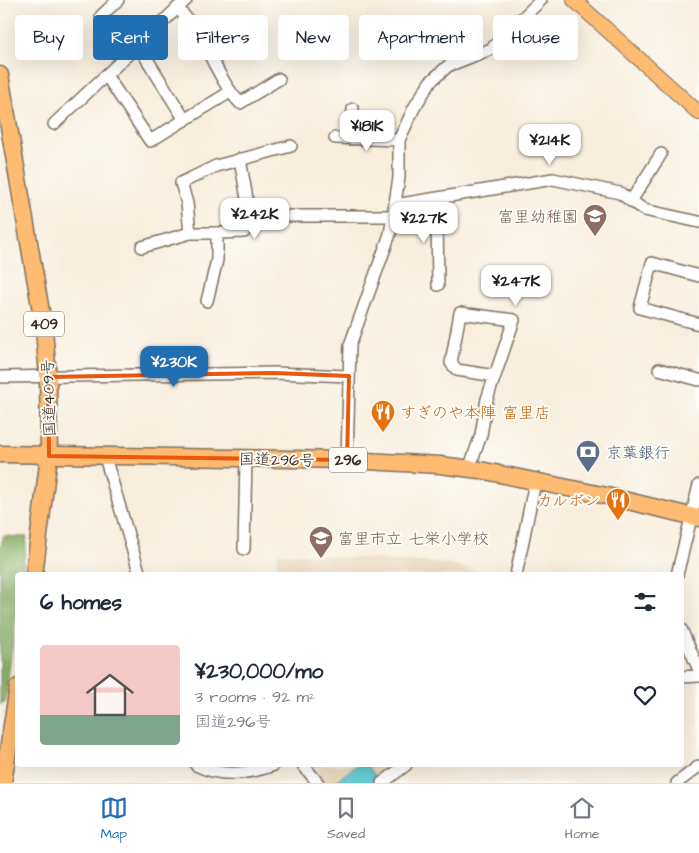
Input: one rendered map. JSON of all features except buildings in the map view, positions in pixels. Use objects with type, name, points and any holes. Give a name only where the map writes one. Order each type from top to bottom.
[{"type":"highway","name":"国道409号","points":[[0,75],[44,329],[48,378],[49,456],[34,572]]},
{"type":"highway","name":"国道296号","points":[[0,454],[105,458],[347,460],[440,465],[534,482],[695,517]]},
{"type":"highway","points":[[3,783],[15,706]]},
{"type":"main road","points":[[574,0],[699,113]]},
{"type":"street","points":[[102,15],[118,0]]},
{"type":"street","points":[[168,17],[186,0]]},
{"type":"street","points":[[347,460],[350,345],[390,234],[399,178],[399,140],[414,108],[430,82],[448,66],[491,49],[541,0]]},
{"type":"street","points":[[177,8],[195,27],[230,92],[240,103],[279,79]]},
{"type":"street","points":[[54,124],[123,60]]},
{"type":"street","points":[[144,60],[185,120]]},
{"type":"street","points":[[106,75],[150,141],[230,92]]},
{"type":"street","points":[[351,138],[353,109]]},
{"type":"street","points":[[335,138],[399,140]]},
{"type":"street","points":[[190,233],[187,203],[181,184],[216,166],[291,146]]},
{"type":"street","points":[[631,201],[661,154]]},
{"type":"street","points":[[142,247],[190,233],[244,232],[250,216],[240,159]]},
{"type":"street","points":[[290,216],[394,211],[429,200],[553,179],[620,193],[644,210],[699,222]]},
{"type":"street","points":[[429,200],[437,220],[438,285]]},
{"type":"street","points":[[207,301],[217,260],[217,233]]},
{"type":"street","points":[[699,276],[652,264],[640,308],[699,324]]},
{"type":"street","points":[[469,469],[482,435],[487,399],[495,376],[514,320],[460,313],[451,362],[457,370],[495,376]]},
{"type":"street","points":[[658,369],[699,380]]},
{"type":"street","points":[[0,377],[48,378],[274,373],[349,376]]},
{"type":"street","points":[[105,458],[139,572]]},
{"type":"street","points":[[244,549],[246,459]]},
{"type":"street","points":[[517,572],[534,482]]},
{"type":"street","points":[[678,572],[695,517],[699,485]]},
{"type":"street","points":[[684,636],[699,670]]},
{"type":"street","points":[[684,676],[699,676]]},
{"type":"street","points":[[677,783],[699,766]]},
{"type":"street","points":[[201,767],[214,772],[241,774],[267,767]]},
{"type":"street","points":[[305,767],[318,783]]},
{"type":"street","points":[[382,783],[403,767]]},
{"type":"highlighted area","points":[[274,373],[349,376],[347,460],[49,456],[48,377]]},
{"type":"shaded area","name":"富里市立 七栄小学校","points":[[278,553],[451,564],[479,572],[276,572]]},
{"type":"shaded area","points":[[310,767],[397,767],[377,783],[322,783]]},
{"type":"green space","points":[[3,536],[27,537],[22,572],[15,572],[15,624],[5,702],[0,704],[0,551]]},
{"type":"water","points":[[354,767],[369,767],[377,778],[370,783],[333,783]]},
{"type":"place","name":"富里幼稚園","points":[[595,237]]},
{"type":"place","name":"すぎのや本陣 富里店","points":[[383,433]]},
{"type":"place","name":"京葉銀行","points":[[588,473]]},
{"type":"place","name":"カルボン","points":[[618,521]]},
{"type":"place","name":"富里市立 七栄小学校","points":[[321,559]]}]
